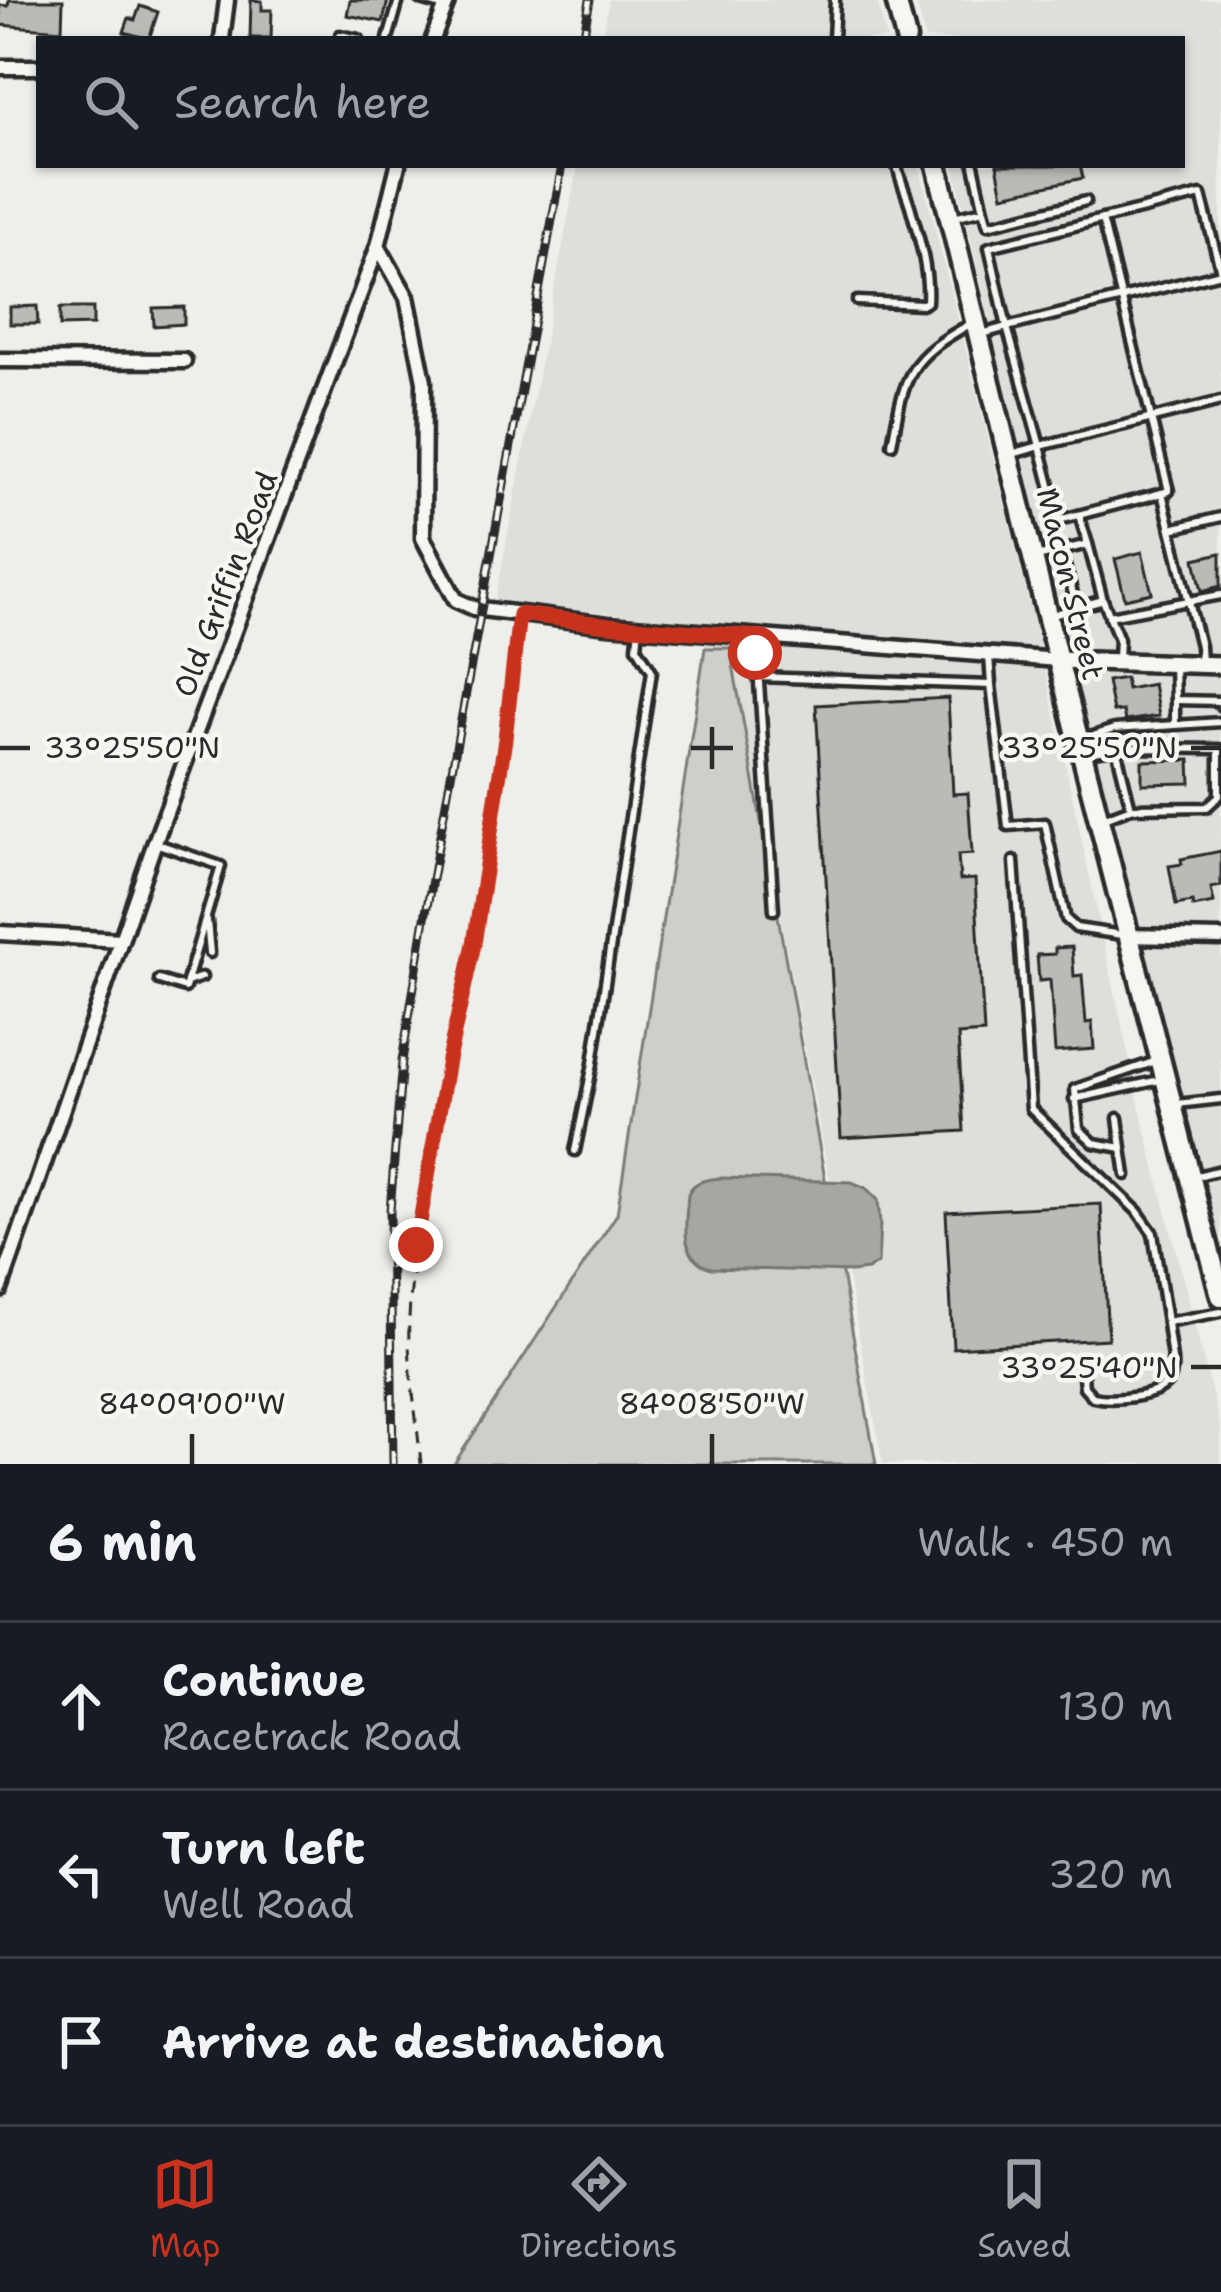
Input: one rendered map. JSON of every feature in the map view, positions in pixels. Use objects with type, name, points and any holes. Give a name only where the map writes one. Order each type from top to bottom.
[{"type":"main road","points":[[896,0],[905,36]]},
{"type":"main road","name":"Macon Street","points":[[938,168],[1221,1296]]},
{"type":"street","points":[[222,36],[227,0]]},
{"type":"street","points":[[434,36],[447,4]]},
{"type":"street","points":[[0,67],[36,68]]},
{"type":"street","name":"Old Griffin Road","points":[[0,1291],[154,842],[378,246],[397,168]]},
{"type":"street","points":[[378,246],[407,297],[424,381],[422,538],[456,600],[467,606],[639,627],[1058,661],[1221,665]]},
{"type":"street","points":[[0,360],[184,361]]},
{"type":"street","points":[[0,933],[121,940]]},
{"type":"street","points":[[1127,936],[1221,938]]},
{"type":"lane","points":[[389,36],[399,0]]},
{"type":"lane","points":[[422,0],[447,4]]},
{"type":"lane","points":[[833,36],[835,0]]},
{"type":"lane","points":[[857,302],[927,302],[925,266],[897,168]]},
{"type":"lane","points":[[975,168],[988,225],[1086,201]]},
{"type":"lane","points":[[892,444],[904,385],[917,363],[948,337],[977,328],[1007,327],[1121,298],[1221,273],[1201,195],[1102,219],[988,247],[1007,327],[1059,520],[1169,491],[1121,298],[1102,219]]},
{"type":"lane","points":[[950,218],[984,209]]},
{"type":"lane","points":[[1008,455],[1221,401]]},
{"type":"lane","points":[[1162,493],[1201,664]]},
{"type":"lane","points":[[1079,514],[1093,576],[1119,640],[1118,662]]},
{"type":"lane","points":[[1171,529],[1221,517]]},
{"type":"lane","points":[[1033,557],[1088,544]]},
{"type":"lane","points":[[1061,551],[1077,608]]},
{"type":"lane","points":[[1109,616],[1221,595]]},
{"type":"lane","points":[[1047,617],[1103,600]]},
{"type":"lane","points":[[575,1151],[600,1018],[652,671],[637,647],[639,627]]},
{"type":"lane","points":[[756,637],[774,910]]},
{"type":"lane","points":[[989,655],[1008,826],[1045,823],[1069,924],[1127,936]]},
{"type":"lane","points":[[1174,664],[1175,725]]},
{"type":"lane","points":[[757,677],[992,685]]},
{"type":"lane","points":[[1175,700],[1221,701],[1221,706]]},
{"type":"lane","points":[[1080,747],[1114,729],[1221,722]]},
{"type":"lane","points":[[1080,747],[1219,749],[1219,796],[1207,807],[1131,808],[1099,821]]},
{"type":"lane","points":[[1116,748],[1131,808]]},
{"type":"lane","points":[[154,842],[221,866],[186,985]]},
{"type":"lane","points":[[1015,861],[1031,1109],[1154,1233],[1172,1377],[1166,1388],[1151,1394],[1108,1400],[1093,1397],[1084,1387],[1082,1366]]},
{"type":"lane","points":[[207,917],[210,953]]},
{"type":"lane","points":[[159,980],[186,985],[202,977]]},
{"type":"lane","points":[[1122,1148],[1094,1143],[1083,1134],[1077,1122],[1075,1089],[1162,1069]]},
{"type":"lane","points":[[1074,1099],[1162,1069]]},
{"type":"lane","points":[[1171,1106],[1221,1099]]},
{"type":"lane","points":[[1118,1118],[1126,1174]]},
{"type":"lane","points":[[1190,1178],[1221,1170]]},
{"type":"lane","points":[[1167,1322],[1221,1312]]},
{"type":"path","points":[[421,1464],[409,1323],[416,1245],[474,944],[519,614]]},
{"type":"shaded area","points":[[609,0],[877,0],[886,36],[603,36]]},
{"type":"shaded area","points":[[916,0],[1221,0],[1221,1250],[1024,471],[955,168],[1185,168],[1185,36],[924,36]]},
{"type":"shaded area","points":[[577,168],[920,168],[1034,620],[1139,1104],[1221,1429],[1221,1464],[883,1464],[730,649],[705,648],[708,623],[495,602]]},
{"type":"shaded area","points":[[705,648],[730,648],[876,1464],[454,1464],[617,1214]]},
{"type":"shaded area","points":[[723,1178],[852,1182],[866,1188],[878,1200],[878,1263],[851,1272],[711,1268],[700,1263],[686,1238],[688,1194],[698,1183]]},
{"type":"building","points":[[9,0],[63,0],[62,30],[0,25],[0,5],[8,6]]},
{"type":"building","points":[[251,0],[262,1],[262,10],[272,10],[271,36],[250,36]]},
{"type":"building","points":[[350,0],[388,0],[383,22],[347,15]]},
{"type":"building","points":[[140,6],[158,12],[150,36],[124,32],[129,18],[135,20]]},
{"type":"building","points":[[998,168],[1081,168],[1083,178],[1003,195]]},
{"type":"building","points":[[37,306],[38,324],[10,324],[10,307]]},
{"type":"building","points":[[184,307],[184,324],[154,326],[153,308]]},
{"type":"building","points":[[60,308],[93,308],[93,325],[60,326]]},
{"type":"building","points":[[1142,552],[1152,593],[1125,599],[1115,559]]},
{"type":"building","points":[[1221,553],[1221,586],[1202,591],[1195,559]]},
{"type":"building","points":[[1125,678],[1127,689],[1153,684],[1159,716],[1125,721],[1123,711],[1113,712],[1107,681]]},
{"type":"building","points":[[948,698],[953,794],[968,793],[972,854],[958,855],[960,880],[975,879],[984,1033],[958,1035],[964,1131],[841,1138],[816,705]]},
{"type":"building","points":[[1190,760],[1191,783],[1142,784],[1142,761]]},
{"type":"building","points":[[1221,851],[1221,886],[1211,888],[1214,903],[1176,905],[1169,866]]},
{"type":"building","points":[[1072,947],[1074,976],[1082,975],[1086,1023],[1092,1022],[1094,1049],[1055,1052],[1050,980],[1039,981],[1037,955]]},
{"type":"building","points":[[1101,1204],[1108,1339],[953,1348],[946,1212]]},
{"type":"railway","points":[[584,36],[590,0]]},
{"type":"railway","points":[[393,1464],[390,1211],[402,1061],[561,168]]},
{"type":"route","points":[[416,1245],[474,944],[519,614],[756,637],[755,653]]}]
